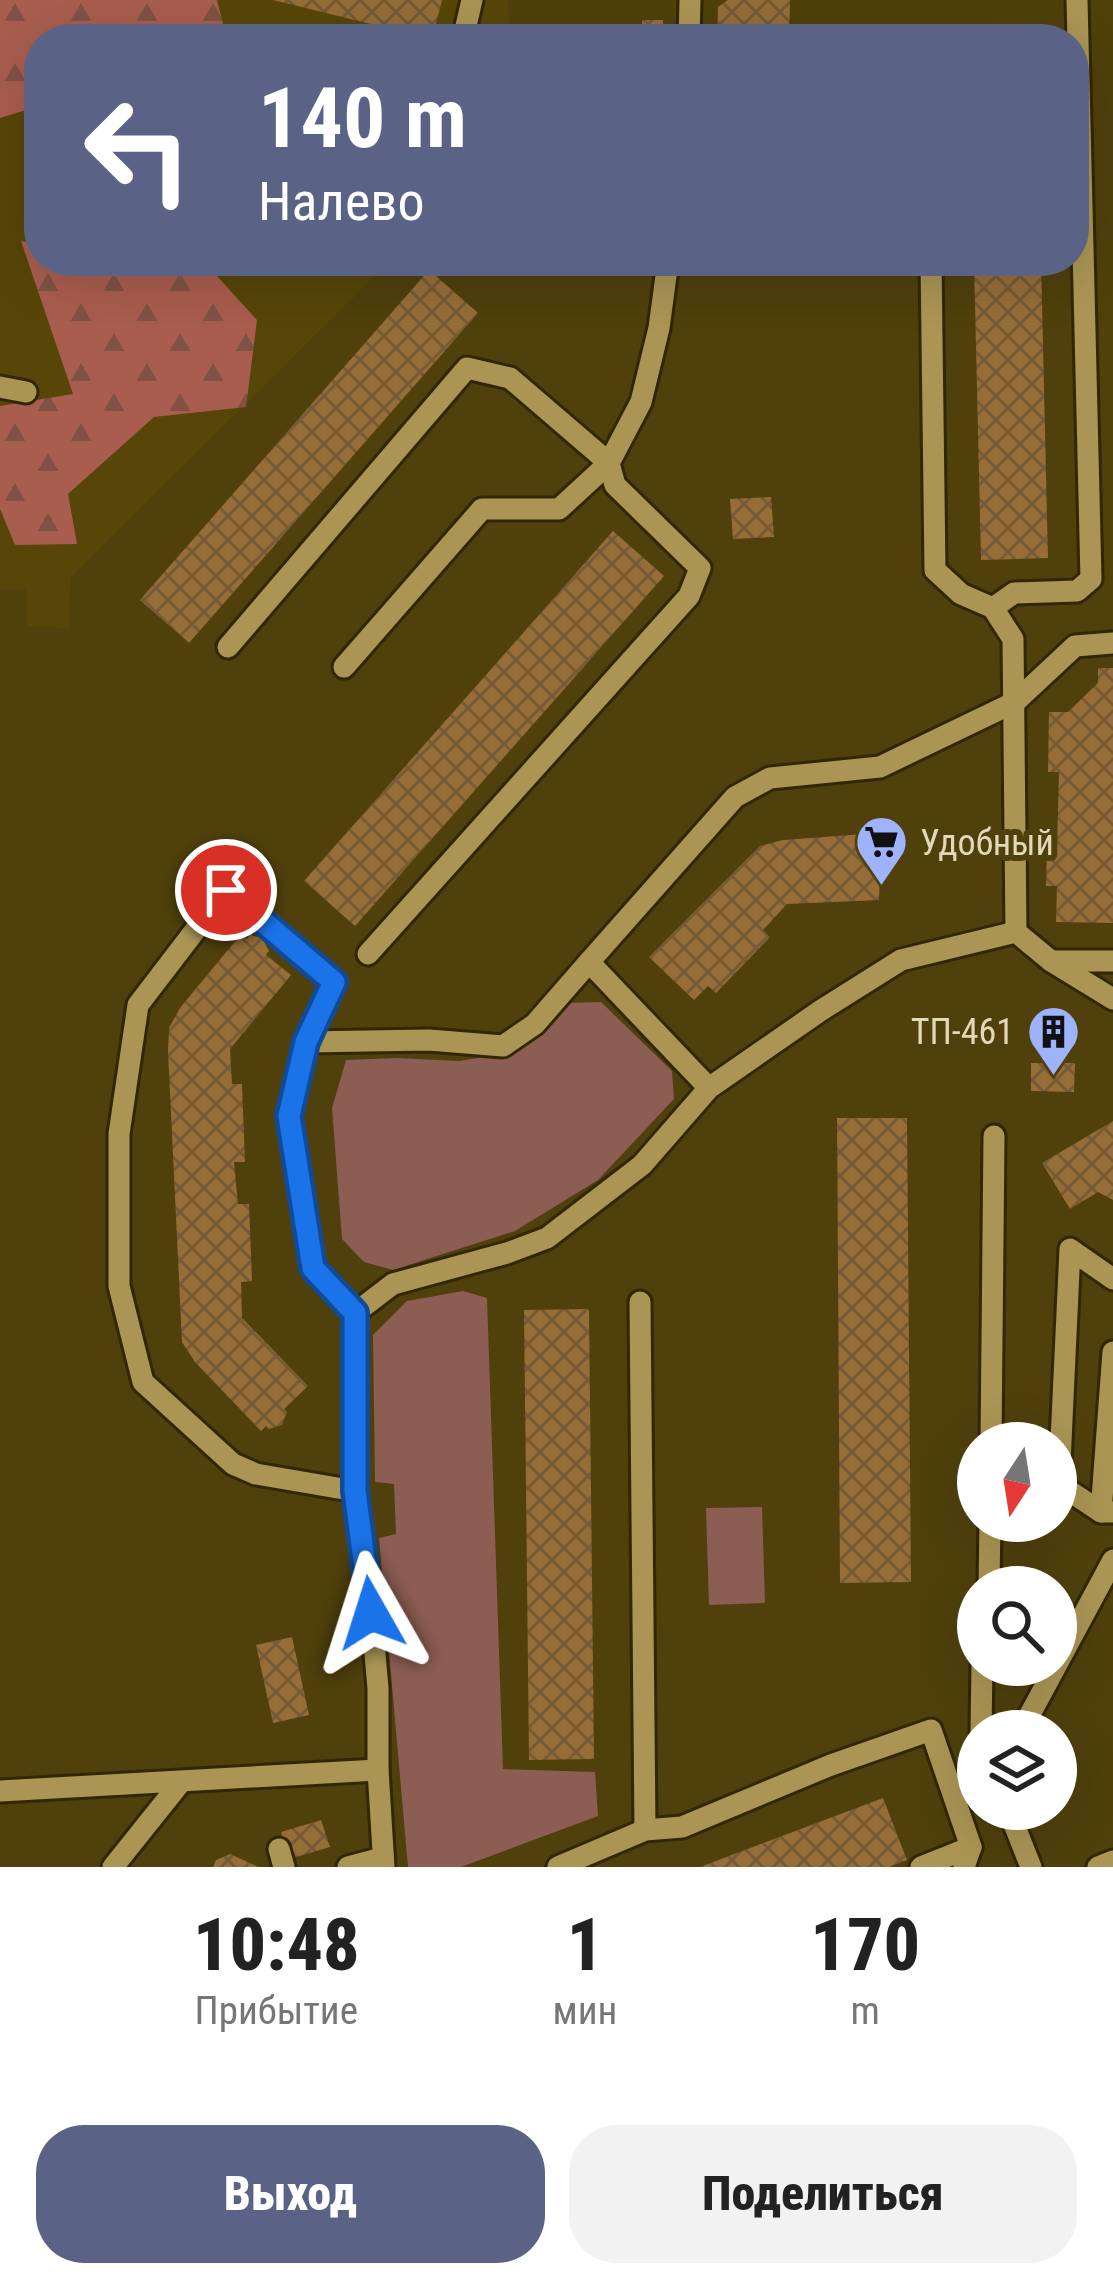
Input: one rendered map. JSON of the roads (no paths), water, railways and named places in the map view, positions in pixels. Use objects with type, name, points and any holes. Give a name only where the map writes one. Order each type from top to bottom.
[{"type":"street","points":[[344,667],[482,509],[559,508],[609,463],[641,402],[666,276]]},
{"type":"street","points":[[931,276],[935,570],[961,594],[993,608],[1013,639],[1016,932]]},
{"type":"street","points":[[993,608],[1014,593],[1077,591],[1091,579],[1084,276]]},
{"type":"street","points":[[228,646],[467,368],[510,378],[609,463],[615,485],[700,568],[688,596],[368,954]]},
{"type":"street","points":[[0,387],[26,392]]},
{"type":"street","points":[[306,1042],[429,1040],[503,1046],[535,1024],[735,797],[770,778],[880,767],[1015,702],[1075,646],[1113,643]]},
{"type":"street","points":[[348,1867],[383,1862],[376,1666],[355,1491],[355,1313],[313,1268],[289,1116],[306,1042],[334,982],[226,890],[138,1005],[118,1134],[119,1286],[143,1382],[233,1464],[256,1474],[355,1491]]},
{"type":"street","points":[[1016,932],[1051,961],[1113,999]]},
{"type":"street","points":[[355,1313],[393,1284],[547,1238],[642,1165],[709,1088],[901,960],[1016,932]]},
{"type":"street","points":[[1051,961],[1113,961]]},
{"type":"street","points":[[589,962],[709,1088]]},
{"type":"street","points":[[991,1422],[994,1136]]},
{"type":"street","points":[[1113,1279],[1070,1249],[1059,1484],[1107,1512],[1113,1352]]},
{"type":"street","points":[[640,1302],[645,1830]]},
{"type":"street","points":[[1033,1710],[1113,1560]]},
{"type":"street","points":[[558,1867],[645,1830],[682,1827],[830,1765],[931,1730],[968,1857],[921,1867]]},
{"type":"street","points":[[0,1790],[378,1770]]},
{"type":"street","points":[[113,1867],[181,1782]]},
{"type":"street","points":[[1016,1830],[1031,1867]]},
{"type":"street","points":[[1098,1867],[1113,1861]]},
{"type":"place","name":"Удобный","points":[[881,888]]},
{"type":"place","name":"ТП-461","points":[[1053,1077]]}]
